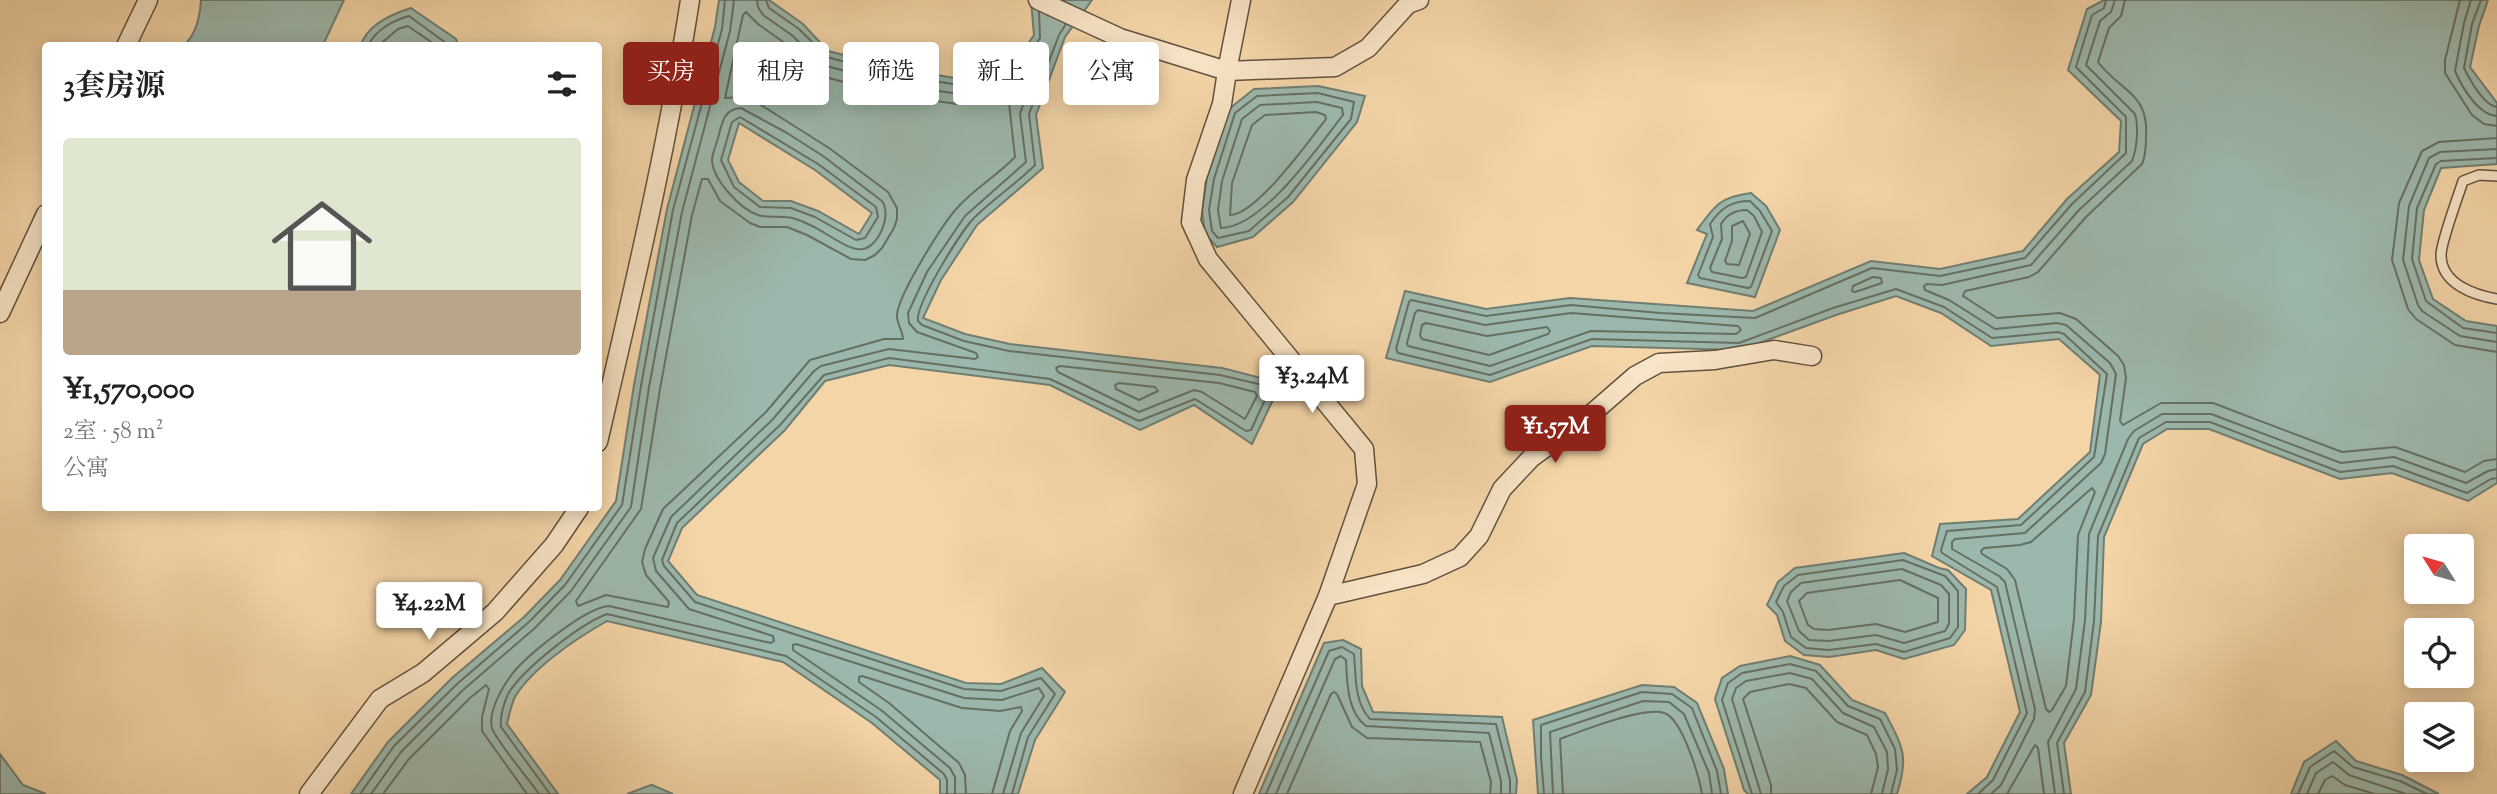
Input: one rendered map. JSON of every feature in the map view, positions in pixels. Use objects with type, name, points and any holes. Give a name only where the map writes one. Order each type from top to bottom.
[{"type":"street","points":[[128,42],[148,0]]},
{"type":"street","points":[[602,425],[646,236],[690,0]]},
{"type":"street","points":[[1038,0],[1119,38],[1227,71],[1335,67],[1368,48],[1408,4],[1419,0]]},
{"type":"street","points":[[1241,0],[1222,104],[1196,180],[1191,222],[1208,259],[1364,449],[1367,484],[1328,596],[1243,794]]},
{"type":"street","points":[[0,313],[42,223]]},
{"type":"street","points":[[1328,596],[1423,573],[1460,557],[1479,536],[1502,489],[1531,458],[1589,416],[1635,376],[1659,363],[1715,360],[1774,350],[1812,356]]},
{"type":"street","points":[[309,794],[380,699],[423,673],[495,612],[554,545],[577,511]]},
{"type":"lane","points":[[2497,176],[2479,175],[2463,181],[2441,255],[2445,271],[2459,287],[2497,299]]},
{"type":"water","points":[[201,0],[344,0],[324,42],[187,42],[199,18]]},
{"type":"water","points":[[719,0],[769,0],[803,24],[820,42],[733,42],[733,105],[829,105],[829,51],[843,55],[843,105],[939,105],[939,75],[953,78],[953,105],[1040,105],[1036,115],[1043,168],[977,225],[941,280],[923,318],[965,334],[1010,344],[1222,368],[1281,383],[1252,444],[1194,405],[1140,430],[1050,385],[889,365],[825,381],[785,430],[682,528],[668,561],[697,595],[966,683],[1001,684],[1042,668],[1065,692],[1035,740],[1018,794],[940,794],[940,780],[872,723],[783,662],[607,621],[569,645],[532,675],[515,697],[510,710],[507,724],[558,794],[351,794],[388,742],[452,678],[524,617],[560,580],[616,501],[634,385],[667,209],[694,105],[719,105],[719,42],[711,42]],"holes":[[[739,123],[815,170],[872,213],[859,234],[818,211],[791,201],[763,201],[739,182],[728,160]]]},
{"type":"water","points":[[1031,0],[1092,0],[1063,42],[1049,80],[1049,42],[1029,42],[1034,35]]},
{"type":"water","points":[[2104,0],[2488,0],[2470,67],[2497,103],[2497,164],[2441,168],[2424,210],[2419,260],[2433,299],[2466,321],[2497,326],[2497,483],[2468,501],[2392,473],[2340,479],[2209,429],[2167,429],[2143,444],[2104,537],[2101,622],[2091,695],[2064,743],[2071,794],[1967,794],[1987,777],[2020,712],[1991,590],[1932,556],[1940,524],[2018,519],[2090,452],[2100,375],[2059,339],[1991,346],[1941,313],[1896,296],[1740,350],[1592,346],[1490,382],[1386,358],[1405,291],[1486,309],[1570,298],[1753,311],[1871,261],[1940,269],[2023,251],[2067,199],[2119,152],[2121,121],[2068,70],[2087,9]]},
{"type":"water","points":[[411,8],[457,42],[362,42],[374,26]]},
{"type":"water","points":[[1318,86],[1365,96],[1357,122],[1293,202],[1253,237],[1217,247],[1205,234],[1202,211],[1207,177],[1229,109],[1254,89]]},
{"type":"water","points":[[1751,193],[1766,206],[1780,230],[1755,297],[1687,283],[1707,234],[1697,230],[1719,204],[1732,197]]},
{"type":"water","points":[[1904,553],[1948,570],[1966,589],[1965,630],[1954,645],[1904,659],[1876,650],[1829,657],[1804,655],[1785,641],[1777,615],[1767,605],[1778,582],[1795,568]]},
{"type":"water","points":[[1343,640],[1361,649],[1362,686],[1373,712],[1502,717],[1517,780],[1516,794],[1259,794],[1324,643]]},
{"type":"water","points":[[1790,656],[1820,665],[1852,700],[1885,713],[1902,752],[1903,770],[1897,794],[1748,794],[1744,790],[1715,699],[1722,678],[1740,666]]},
{"type":"water","points":[[1642,685],[1674,687],[1697,703],[1724,769],[1728,794],[1538,794],[1533,720]]},
{"type":"water","points":[[2336,741],[2356,761],[2402,775],[2439,794],[2291,794],[2304,762]]},
{"type":"water","points":[[0,754],[23,785],[46,794],[0,794]]},
{"type":"water","points":[[651,785],[673,794],[627,794]]}]
